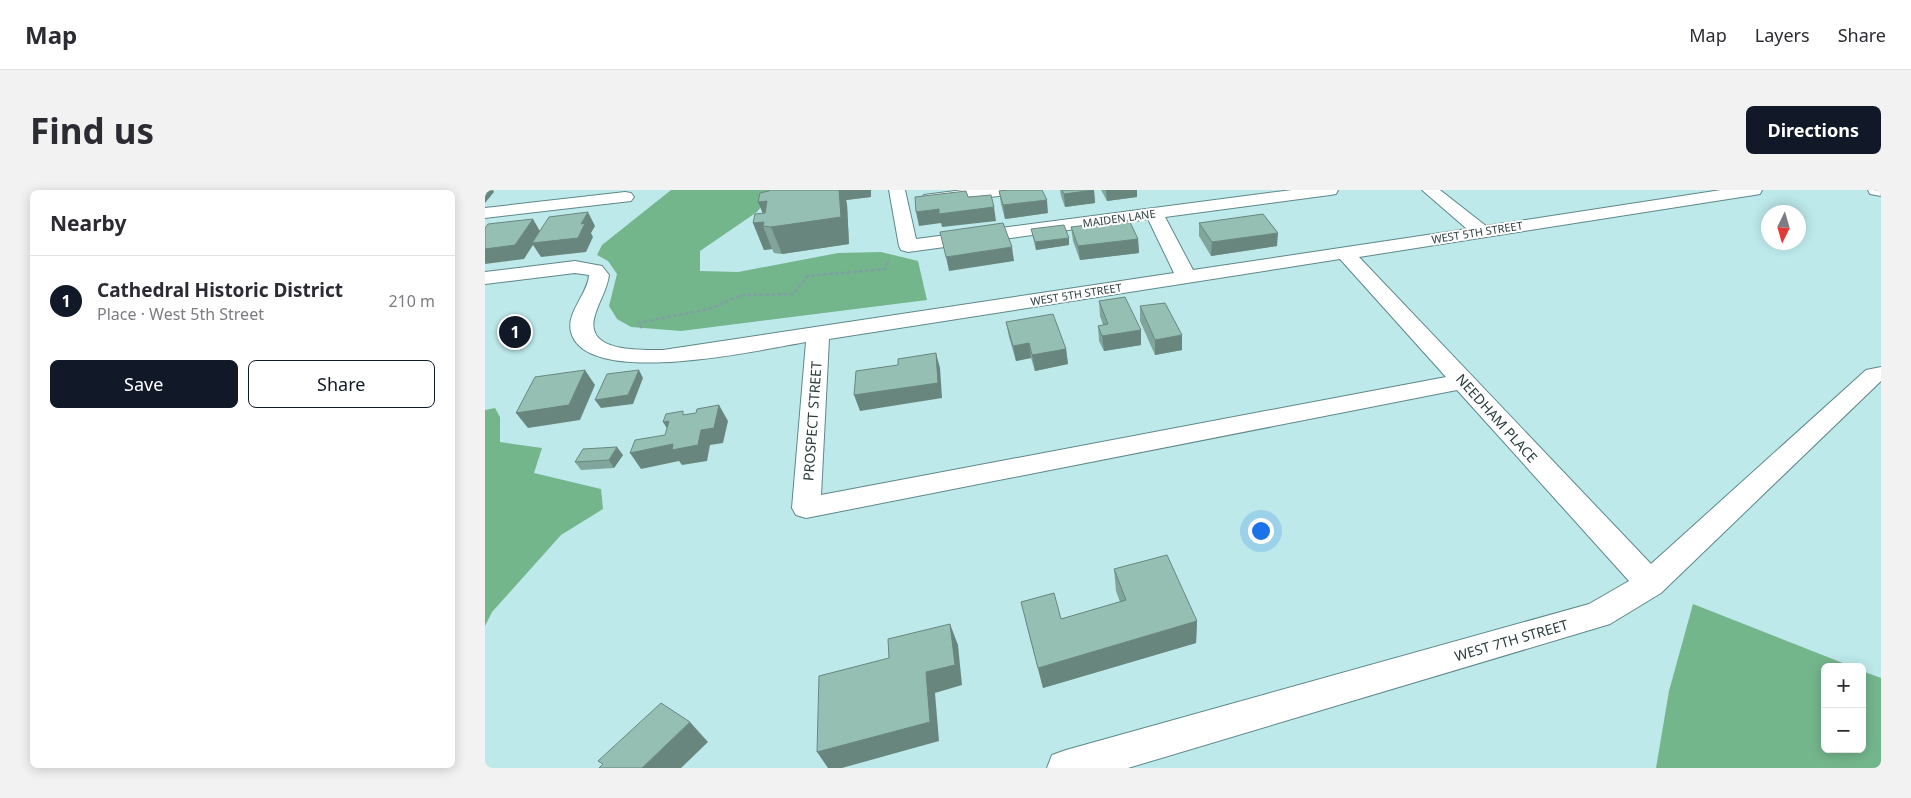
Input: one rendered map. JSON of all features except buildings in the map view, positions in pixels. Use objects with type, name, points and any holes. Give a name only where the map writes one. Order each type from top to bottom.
[{"type":"street","points":[[898,197],[1007,190]]},
{"type":"street","name":"MAIDEN LANE","points":[[898,197],[908,246],[1330,190]]},
{"type":"street","points":[[1430,190],[1481,231]]},
{"type":"street","points":[[1658,190],[1676,201]]},
{"type":"street","name":"WEST 5TH STREET","points":[[485,278],[575,267],[595,270],[599,275],[598,284],[583,319],[583,332],[588,342],[598,350],[626,356],[675,356],[1754,190]]},
{"type":"street","points":[[1875,190],[1881,192]]},
{"type":"street","points":[[485,213],[625,197]]},
{"type":"street","points":[[1154,213],[1185,277]]},
{"type":"street","name":"NEEDHAM PLACE","points":[[1344,252],[1650,584]]},
{"type":"street","name":"PROSPECT STREET","points":[[817,334],[806,508],[1464,381]]},
{"type":"street","name":"WEST 7TH STREET","points":[[1066,768],[1598,614],[1650,584],[1874,375],[1881,374]]},
{"type":"path","points":[[642,328],[639,323],[709,309],[742,295],[793,294],[808,276],[885,269],[890,251]]},
{"type":"green space","points":[[671,190],[774,190],[757,212],[700,251],[700,271],[738,272],[838,253],[881,252],[918,261],[927,300],[681,331],[631,327],[617,319],[609,306],[617,274],[608,261],[597,255],[602,245]]},
{"type":"green space","points":[[495,408],[500,417],[500,442],[542,448],[534,473],[601,489],[603,509],[561,535],[492,612],[485,626],[485,410]]},
{"type":"green space","points":[[1693,604],[1843,663],[1821,663],[1821,753],[1866,753],[1866,672],[1881,678],[1881,768],[1656,768],[1669,691]]},
{"type":"place","name":"Cathedral Historic District","points":[[515,332]]}]
